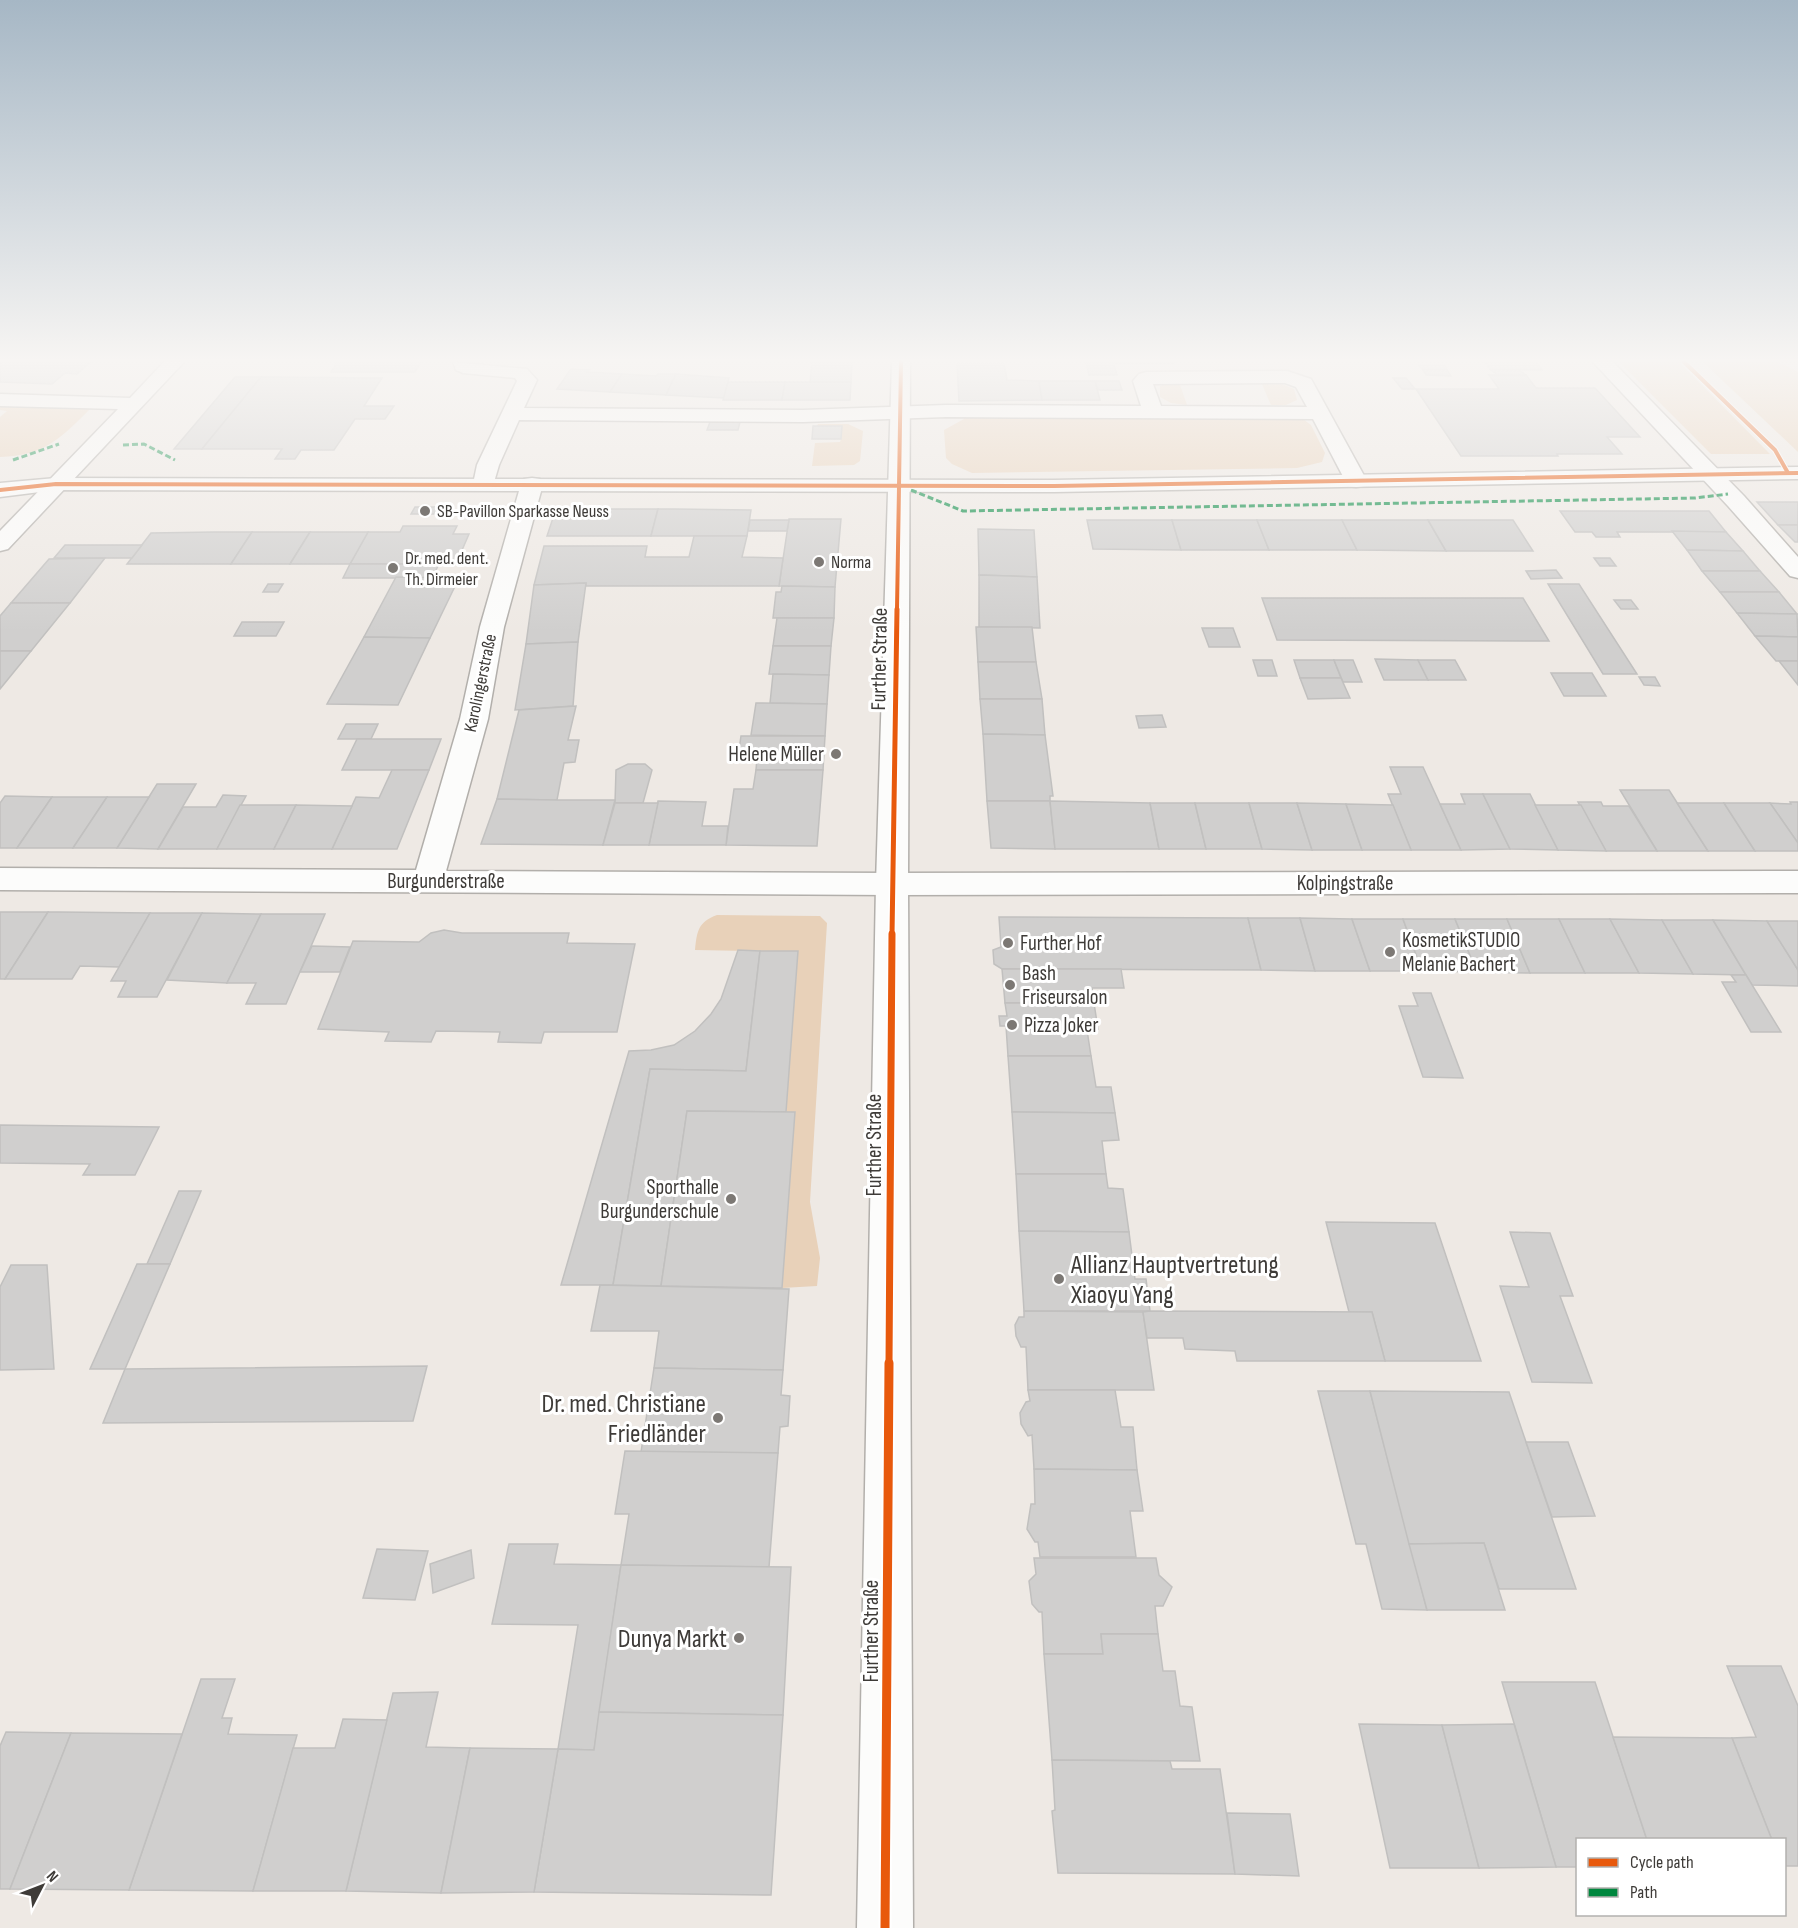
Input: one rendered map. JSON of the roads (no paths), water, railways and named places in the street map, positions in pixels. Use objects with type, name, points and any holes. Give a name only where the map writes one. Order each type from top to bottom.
[{"type":"street","points":[[0,544],[88,452]]},
{"type":"street","points":[[484,484],[494,452]]},
{"type":"street","name":"Further Straße","points":[[885,1928],[892,884],[900,452]]},
{"type":"street","points":[[1340,452],[1356,481]]},
{"type":"street","points":[[1689,452],[1798,571]]},
{"type":"street","points":[[0,470],[56,484]]},
{"type":"street","points":[[0,490],[56,484],[900,485],[1356,481],[1798,473]]},
{"type":"street","name":"Karolingerstraße","points":[[428,881],[474,718],[492,627],[532,484]]},
{"type":"street","name":"Burgunderstraße","points":[[0,879],[892,884]]},
{"type":"street","name":"Kolpingstraße","points":[[892,884],[1798,882]]},
{"type":"place","name":"SB-Pavillon Sparkasse Neuss","points":[[425,511]]},
{"type":"place","name":"Norma","points":[[819,562]]},
{"type":"place","name":"Dr. med. dent. Th. Dirmeier","points":[[393,568]]},
{"type":"place","name":"Helene Müller","points":[[836,754]]},
{"type":"place","name":"Further Hof","points":[[1008,943]]},
{"type":"place","name":"KosmetikSTUDIO Melanie Bachert","points":[[1390,952]]},
{"type":"place","name":"Bash Friseursalon","points":[[1010,985]]},
{"type":"place","name":"Pizza Joker","points":[[1012,1025]]},
{"type":"place","name":"Sporthalle Burgunderschule","points":[[731,1199]]},
{"type":"place","name":"Allianz Hauptvertretung Xiaoyu Yang","points":[[1059,1279]]},
{"type":"place","name":"Dr. med. Christiane Friedländer","points":[[718,1418]]},
{"type":"place","name":"Dunya Markt","points":[[739,1638]]}]
